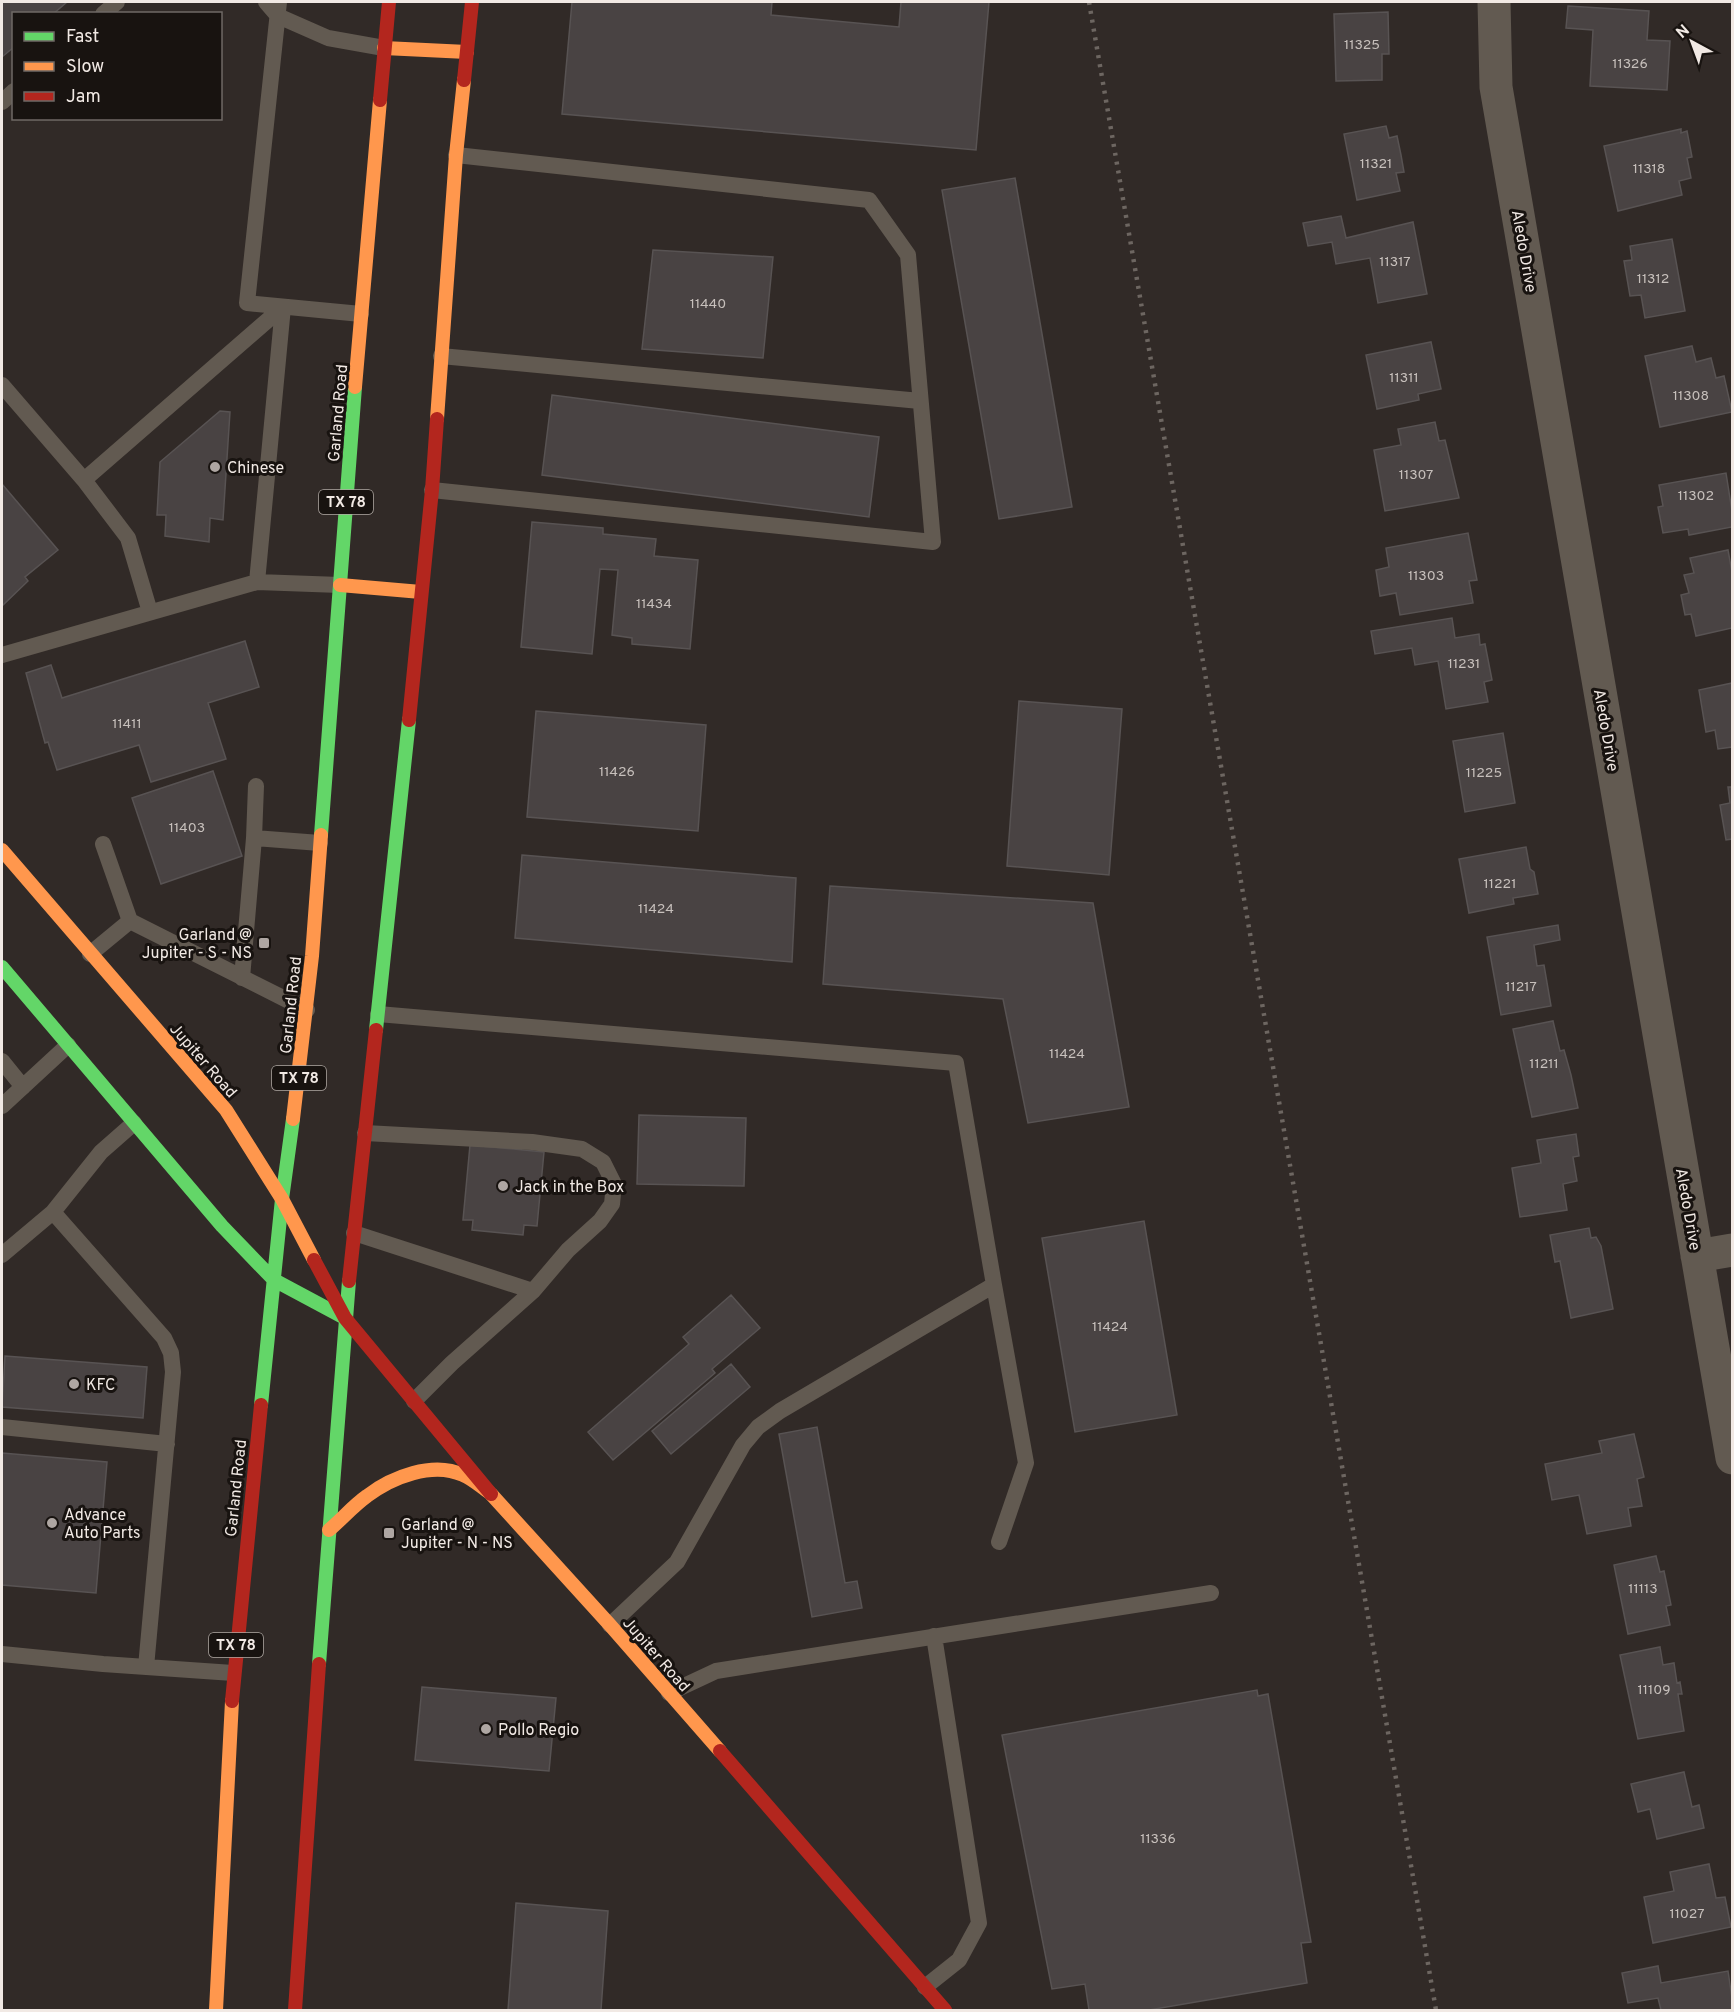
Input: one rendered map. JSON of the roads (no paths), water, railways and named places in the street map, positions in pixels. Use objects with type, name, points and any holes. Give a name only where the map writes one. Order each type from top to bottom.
[{"type":"main road","name":"Garland Road","points":[[216,2010],[233,1673],[282,1199],[307,1010],[361,314],[389,2]]},
{"type":"main road","points":[[295,2010],[345,1318],[432,490],[456,155],[471,2]]},
{"type":"main road","points":[[384,48],[467,52]]},
{"type":"main road","points":[[340,585],[421,592]]},
{"type":"main road","name":"Jupiter Road","points":[[2,850],[226,1110],[282,1199],[345,1318],[490,1493],[610,1625],[945,2010]]},
{"type":"main road","name":"Jupiter Road","points":[[2,967],[222,1226],[274,1280],[345,1318]]},
{"type":"main road","points":[[329,1530],[373,1491],[391,1482],[437,1468],[461,1473],[490,1493]]},
{"type":"street","name":"Aledo Drive","points":[[1494,2],[1496,87],[1732,1458]]},
{"type":"street","points":[[1697,1256],[1732,1250]]},
{"type":"lane","points":[[105,12],[117,2]]},
{"type":"lane","points":[[266,2],[328,39],[384,48]]},
{"type":"lane","points":[[278,9],[248,303],[361,314]]},
{"type":"lane","points":[[432,490],[933,542],[908,255],[869,200],[456,155]]},
{"type":"lane","points":[[84,480],[283,307]]},
{"type":"lane","points":[[257,582],[283,307]]},
{"type":"lane","points":[[441,356],[920,400]]},
{"type":"lane","points":[[2,385],[84,480],[128,538],[150,612]]},
{"type":"lane","points":[[2,655],[257,582],[340,585]]},
{"type":"lane","points":[[242,978],[256,786]]},
{"type":"lane","points":[[254,838],[320,843]]},
{"type":"lane","points":[[103,844],[130,921],[307,1010]]},
{"type":"lane","points":[[90,954],[130,921]]},
{"type":"lane","points":[[378,1014],[956,1063],[1026,1463],[999,1542]]},
{"type":"lane","points":[[2,1106],[68,1045]]},
{"type":"lane","points":[[2,1061],[23,1087]]},
{"type":"lane","points":[[2,1255],[53,1212],[101,1152],[134,1124]]},
{"type":"lane","points":[[365,1133],[532,1142],[582,1149],[603,1162],[614,1184],[612,1204],[600,1221],[568,1250],[533,1291],[452,1363],[414,1401]]},
{"type":"lane","points":[[53,1212],[164,1338],[171,1353],[173,1372],[146,1668]]},
{"type":"lane","points":[[354,1233],[533,1291]]},
{"type":"lane","points":[[610,1625],[676,1562],[743,1445],[758,1427],[790,1405],[994,1285]]},
{"type":"lane","points":[[2,1427],[167,1444]]},
{"type":"lane","points":[[669,1693],[716,1671],[1211,1593]]},
{"type":"lane","points":[[925,1987],[959,1960],[978,1923],[934,1636]]},
{"type":"lane","points":[[2,1654],[146,1668],[233,1673]]},
{"type":"railway","points":[[1089,2],[1436,2010]]},
{"type":"place","name":"Chinese","points":[[215,467]]},
{"type":"place","name":"Garland @ Jupiter - S - NS","points":[[264,943]]},
{"type":"place","name":"Jack in the Box","points":[[503,1186]]},
{"type":"place","name":"KFC","points":[[74,1384]]},
{"type":"place","name":"Advance Auto Parts","points":[[52,1523]]},
{"type":"place","name":"Garland @ Jupiter - N - NS","points":[[389,1533]]},
{"type":"place","name":"Pollo Regio","points":[[486,1729]]}]
